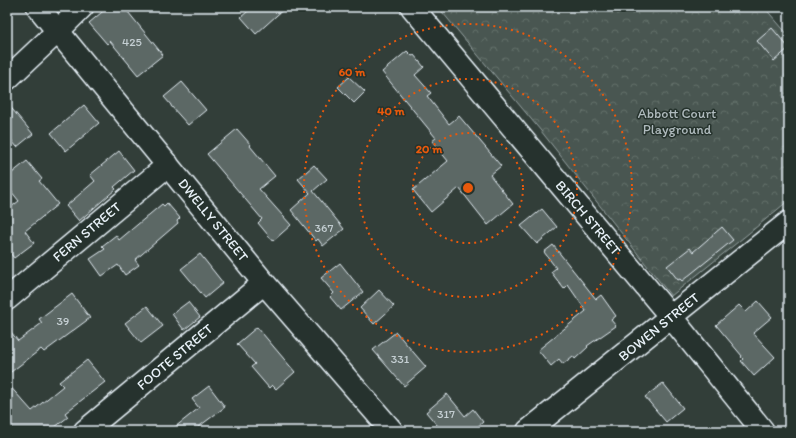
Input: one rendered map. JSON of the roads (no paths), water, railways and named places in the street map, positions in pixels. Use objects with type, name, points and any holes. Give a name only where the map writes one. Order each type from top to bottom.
[{"type":"street","name":"DWELLY STREET","points":[[38,7],[264,283],[392,431]]},
{"type":"street","points":[[7,79],[82,7]]},
{"type":"street","name":"BIRCH STREET","points":[[412,7],[671,317],[763,431]]},
{"type":"street","name":"FERN STREET","points":[[7,299],[168,165]]},
{"type":"street","name":"BOWEN STREET","points":[[528,431],[789,222]]},
{"type":"street","name":"FOOTE STREET","points":[[85,431],[264,283]]},
{"type":"park label","name":"Abbott Court Playground","points":[[677,122]]}]
